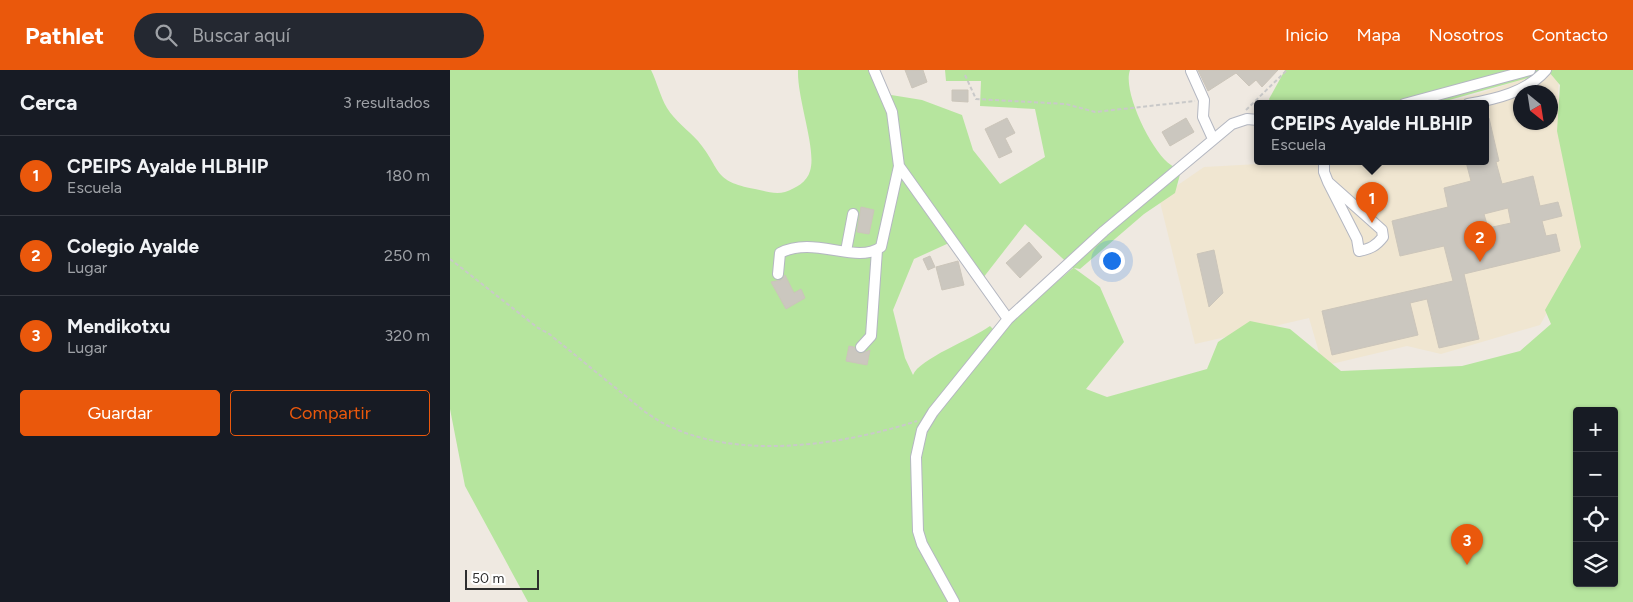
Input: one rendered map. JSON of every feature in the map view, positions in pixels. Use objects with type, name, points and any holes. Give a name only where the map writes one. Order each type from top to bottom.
[{"type":"street","points":[[778,274],[780,253],[791,248],[808,246],[873,253],[882,248],[899,166],[892,112],[874,70]]},
{"type":"street","points":[[1419,100],[1530,70]]},
{"type":"street","points":[[1483,100],[1520,90],[1538,79],[1546,70]]},
{"type":"street","points":[[1190,72],[1204,100],[1203,117],[1213,139]]},
{"type":"street","points":[[954,602],[922,544],[918,530],[916,457],[922,430],[1008,319],[1104,231],[1213,139],[1232,124],[1247,119],[1254,120]]},
{"type":"street","points":[[1324,165],[1324,172],[1328,182],[1358,239],[1359,251],[1376,245],[1383,238],[1382,230],[1328,182]]},
{"type":"street","points":[[899,166],[1008,319]]},
{"type":"street","points":[[846,251],[853,214]]},
{"type":"street","points":[[861,347],[871,336],[877,250]]},
{"type":"path","points":[[1256,100],[1287,70]]},
{"type":"path","points":[[965,75],[976,99],[1066,104],[1095,112],[1204,100]]},
{"type":"path","points":[[1246,110],[1254,102]]},
{"type":"path","points":[[450,259],[538,328],[548,333],[651,416],[680,432],[767,447],[836,442],[878,433],[931,416]]},
{"type":"shaded area","points":[[1550,70],[1559,78],[1558,93],[1584,248],[1540,325],[1441,354],[1407,346],[1323,366],[1309,318],[1195,344],[1159,198],[1204,167],[1254,164],[1489,165],[1489,100],[1455,100]]},
{"type":"green space","points":[[450,70],[651,70],[662,99],[670,113],[698,141],[724,178],[741,186],[778,193],[785,192],[801,184],[810,171],[811,150],[800,95],[798,70],[878,70],[885,94],[922,100],[962,115],[973,150],[1000,184],[1045,157],[1035,109],[980,106],[981,81],[946,81],[945,70],[1130,70],[1130,92],[1140,121],[1155,148],[1163,158],[1173,167],[1182,167],[1175,193],[1144,214],[1080,269],[1074,268],[1100,287],[1124,342],[1086,389],[1107,397],[1207,369],[1218,342],[1250,321],[1290,329],[1341,371],[1462,366],[1520,351],[1551,324],[1545,310],[1581,247],[1557,131],[1560,85],[1549,72],[1449,100],[1269,100],[1285,70],[1633,70],[1633,602],[528,602],[465,486],[450,409]],"holes":[[[1025,224],[1073,268],[997,333],[990,326],[925,362],[913,375],[905,358],[893,310],[914,259],[949,243],[983,278]]]},
{"type":"building","points":[[905,70],[923,70],[927,82],[912,88]]},
{"type":"building","points":[[1198,70],[1278,70],[1262,87],[1256,80],[1249,86],[1236,73],[1208,91]]},
{"type":"building","points":[[952,90],[968,90],[968,102],[952,101]]},
{"type":"building","points":[[1007,118],[1015,133],[1005,138],[1012,152],[999,158],[985,129]]},
{"type":"building","points":[[1186,118],[1194,132],[1170,146],[1162,132]]},
{"type":"building","points":[[1489,118],[1499,161],[1496,162],[1502,184],[1533,176],[1540,206],[1558,202],[1562,216],[1542,221],[1546,236],[1556,234],[1560,251],[1464,274],[1479,339],[1439,348],[1427,299],[1410,303],[1418,335],[1332,355],[1322,311],[1453,281],[1444,246],[1400,256],[1392,221],[1448,207],[1444,188],[1471,181],[1467,165],[1489,165]],"holes":[[[1508,208],[1511,223],[1488,228],[1484,214]]]},
{"type":"building","points":[[861,207],[874,210],[869,234],[857,232]]},
{"type":"building","points":[[1029,242],[1042,257],[1020,278],[1006,263]]},
{"type":"building","points":[[1214,250],[1223,293],[1209,307],[1197,254]]},
{"type":"building","points":[[930,256],[935,267],[928,270],[923,259]]},
{"type":"building","points":[[958,261],[964,285],[942,290],[936,267]]},
{"type":"building","points":[[785,275],[794,293],[801,289],[805,298],[786,309],[771,282],[781,280]]},
{"type":"building","points":[[849,346],[854,347],[860,354],[870,350],[867,365],[846,361]]},
{"type":"place","name":"CPEIPS Ayalde HLBHIP","points":[[1372,223]]},
{"type":"place","name":"Colegio Ayalde","points":[[1480,262]]},
{"type":"place","name":"Mendikotxu","points":[[1467,565]]}]
